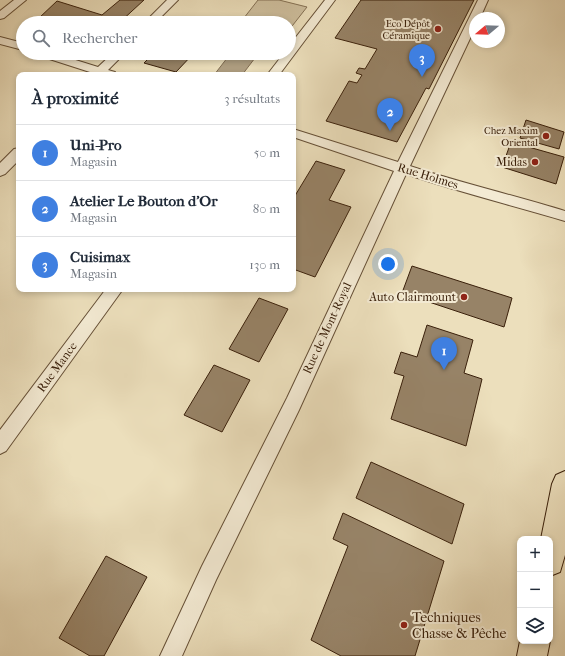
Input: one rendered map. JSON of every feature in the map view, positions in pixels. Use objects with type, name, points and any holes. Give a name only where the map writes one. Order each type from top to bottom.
[{"type":"main road","points":[[553,546],[565,484]]},
{"type":"main road","points":[[532,656],[534,644]]},
{"type":"street","points":[[0,16],[21,0]]},
{"type":"street","points":[[156,16],[173,0]]},
{"type":"street","points":[[296,45],[330,0]]},
{"type":"street","name":"Rue de Mont-Royal","points":[[171,656],[209,573],[293,404],[380,214],[403,169],[483,0]]},
{"type":"street","points":[[0,40],[16,45]]},
{"type":"street","points":[[62,60],[97,72]]},
{"type":"street","points":[[105,72],[114,60]]},
{"type":"street","points":[[275,72],[284,60]]},
{"type":"street","name":"Rue Holmes","points":[[296,134],[450,184],[514,200],[565,216]]},
{"type":"street","points":[[0,171],[16,155]]},
{"type":"street","name":"Rue Mance","points":[[0,445],[113,292]]},
{"type":"shaded area","points":[[258,0],[279,0],[307,7],[296,21],[296,16],[245,16]]},
{"type":"shaded area","points":[[226,60],[253,60],[244,72],[216,72]]},
{"type":"building","points":[[120,0],[144,0],[127,16],[41,16],[57,1],[102,15]]},
{"type":"building","points":[[361,0],[474,0],[429,89],[426,88],[397,142],[326,121],[349,81],[357,83],[362,75],[356,73],[359,68],[365,69],[377,49],[335,38]]},
{"type":"building","points":[[147,60],[187,60],[176,72],[144,63]]},
{"type":"building","points":[[526,120],[564,132],[559,149],[520,138]]},
{"type":"building","points":[[511,142],[564,157],[556,184],[502,167]]},
{"type":"building","points":[[316,161],[345,170],[329,200],[351,207],[315,277],[296,270],[296,194]]},
{"type":"building","points":[[412,266],[512,298],[504,327],[402,293]]},
{"type":"building","points":[[259,298],[288,309],[259,362],[229,349]]},
{"type":"building","points":[[427,325],[473,340],[464,373],[482,379],[466,446],[391,419],[404,376],[394,373],[401,352],[417,357]]},
{"type":"building","points":[[214,365],[250,380],[222,432],[184,415]]},
{"type":"building","points":[[371,462],[464,504],[452,544],[356,498]]},
{"type":"building","points":[[343,513],[444,561],[415,656],[341,656],[311,640],[348,546],[333,539]]},
{"type":"building","points":[[106,556],[147,577],[104,656],[90,656],[59,638]]},
{"type":"place","name":"Eco Dépôt Céramique","points":[[438,29]]},
{"type":"place","name":"Cuisimax","points":[[422,77]]},
{"type":"place","name":"Atelier Le Bouton d'Or","points":[[390,131]]},
{"type":"place","name":"Chez Maxim Oriental","points":[[546,136]]},
{"type":"place","name":"Midas","points":[[535,162]]},
{"type":"place","name":"Auto Clairmount","points":[[464,297]]},
{"type":"place","name":"Uni-Pro","points":[[444,370]]},
{"type":"place","name":"Techniques Chasse & Pêche","points":[[404,625]]}]
